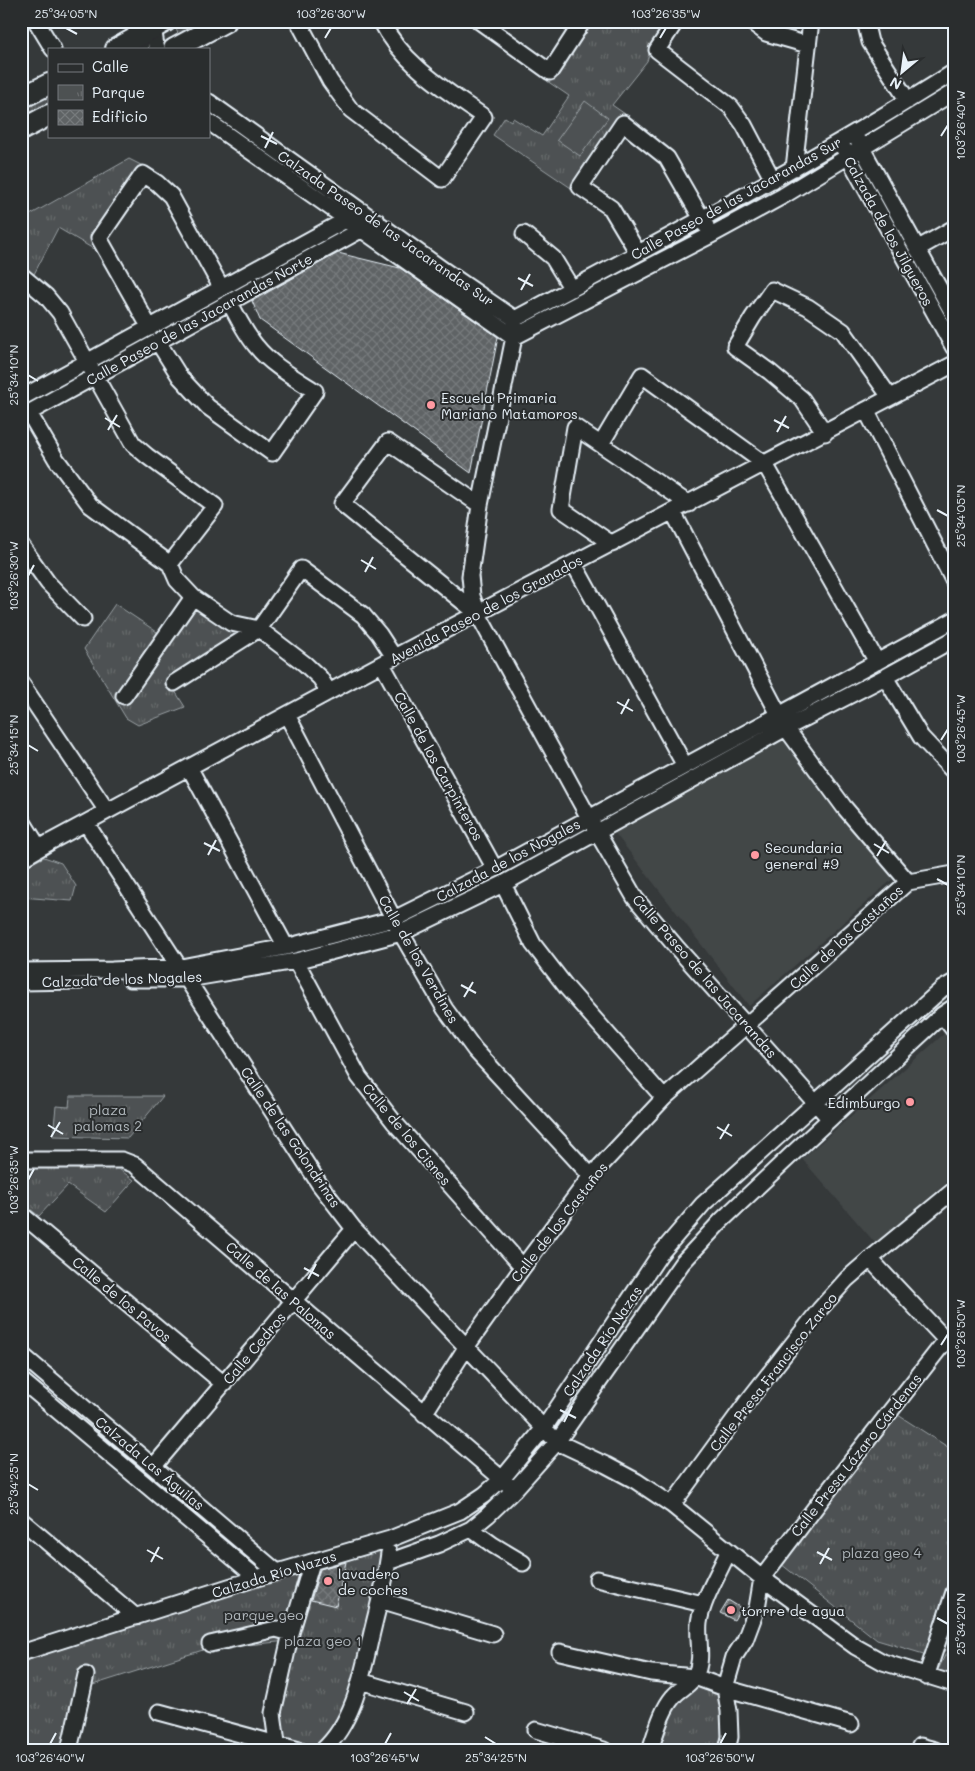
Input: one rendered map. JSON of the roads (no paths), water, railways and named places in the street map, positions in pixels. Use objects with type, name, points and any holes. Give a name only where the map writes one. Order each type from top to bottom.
[{"type":"main road","points":[[176,48],[226,21]]},
{"type":"main road","points":[[118,48],[147,29]]},
{"type":"main road","points":[[21,98],[48,84]]},
{"type":"main road","points":[[21,130],[48,116]]},
{"type":"street","points":[[36,21],[52,48]]},
{"type":"street","points":[[298,21],[330,81],[351,110],[442,179],[484,117],[419,70],[400,51],[381,21]]},
{"type":"street","points":[[479,21],[550,72],[583,21]]},
{"type":"street","points":[[676,21],[657,50],[731,107],[744,125],[773,180]]},
{"type":"street","points":[[750,21],[766,33],[808,45]]},
{"type":"street","points":[[794,168],[811,21]]},
{"type":"street","points":[[865,21],[870,42],[908,101]]},
{"type":"street","points":[[147,29],[157,48]]},
{"type":"street","name":"Calle Paseo de las Jacarandas Sur","points":[[515,319],[773,180],[954,72]]},
{"type":"street","name":"Calle Paseo de las Jacarandas Sur","points":[[514,337],[783,196],[954,92]]},
{"type":"street","name":"Calzada Paseo de las Jacarandas Sur","points":[[210,103],[377,221],[442,270],[515,319]]},
{"type":"street","name":"Calzada Paseo de las Jacarandas Sur","points":[[210,123],[514,337]]},
{"type":"street","points":[[638,253],[611,208],[580,187],[624,124],[667,158],[711,235]]},
{"type":"street","name":"Calzada de los Jilgueros","points":[[854,133],[954,316]]},
{"type":"street","name":"Calzada de los Jilgueros","points":[[840,141],[954,348]]},
{"type":"street","points":[[150,328],[99,238],[143,174],[157,183],[171,196],[221,287]]},
{"type":"street","name":"Calle Paseo de las Jacarandas Norte","points":[[21,398],[362,211]]},
{"type":"street","name":"Calle Paseo de las Jacarandas Norte","points":[[25,415],[377,221]]},
{"type":"street","points":[[917,249],[954,228]]},
{"type":"street","points":[[524,234],[553,258],[572,289]]},
{"type":"street","points":[[21,275],[46,296],[60,313],[133,444],[215,506],[170,564]]},
{"type":"street","points":[[825,433],[802,399],[770,372],[735,347],[772,290],[808,307],[843,331],[890,397]]},
{"type":"street","points":[[158,342],[180,377],[208,407],[272,453],[315,392],[273,362],[257,347],[245,332],[230,303]]},
{"type":"street","name":"Calle Paseo de las Jacarandas","points":[[515,319],[514,337],[480,504],[470,576],[472,596],[478,614],[589,818],[636,898],[678,949],[830,1118]]},
{"type":"street","name":"Avenida Paseo de los Granados","points":[[21,859],[388,660],[954,364]]},
{"type":"street","points":[[600,444],[642,374],[765,464],[877,662]]},
{"type":"street","points":[[866,410],[954,582]]},
{"type":"street","points":[[25,415],[90,505],[170,564],[178,580],[193,597],[231,623],[259,629],[305,664],[320,678],[329,692]]},
{"type":"street","points":[[612,544],[561,509],[575,427],[688,504]]},
{"type":"street","points":[[478,614],[342,504],[388,442],[480,504]]},
{"type":"street","points":[[673,512],[783,722],[844,807],[908,882]]},
{"type":"street","points":[[21,544],[48,582],[83,619]]},
{"type":"street","points":[[574,564],[685,766]]},
{"type":"street","name":"Calle de los Carpinteros","points":[[259,629],[301,569],[363,615],[379,634],[388,660],[495,869]]},
{"type":"street","points":[[124,696],[193,597]]},
{"type":"street","name":"Calzada de los Nogales","points":[[21,982],[113,975],[184,973],[296,961],[401,933],[503,884],[597,832],[783,722],[877,662],[954,620]]},
{"type":"street","points":[[174,682],[259,629]]},
{"type":"street","name":"Calzada de los Nogales","points":[[184,973],[394,919],[495,869],[685,766],[885,677],[954,639]]},
{"type":"street","points":[[885,677],[922,736],[954,772]]},
{"type":"street","points":[[21,682],[107,812]]},
{"type":"street","name":"Calle de los Verdines","points":[[287,715],[401,933],[445,1009],[475,1050],[591,1176]]},
{"type":"street","points":[[190,767],[286,947]]},
{"type":"street","points":[[21,819],[39,848]]},
{"type":"street","name":"Calle de las Golondrinas","points":[[86,823],[320,1185],[354,1229],[557,1442]]},
{"type":"street","name":"Calle de los Castaños","points":[[424,1414],[467,1346],[591,1176],[664,1098],[908,882],[954,874]]},
{"type":"street","points":[[503,884],[533,944],[561,981],[664,1098]]},
{"type":"street","name":"Calle de los Cisnes","points":[[296,961],[359,1078],[394,1122],[523,1267]]},
{"type":"street","name":"Calzada de los Nogales","points":[[21,971],[113,975]]},
{"type":"street","name":"Calzada Río Nazas","points":[[21,1653],[257,1578],[390,1539],[460,1511],[484,1495],[502,1479],[544,1428],[660,1254],[703,1204],[942,989],[954,982]]},
{"type":"street","points":[[948,1011],[954,1030]]},
{"type":"street","name":"Calzada Río Nazas","points":[[388,1562],[439,1544],[471,1529],[514,1490],[557,1442],[682,1263],[721,1221],[830,1118],[948,1011]]},
{"type":"street","name":"Calle de las Palomas","points":[[21,1160],[122,1160],[130,1163],[295,1301],[514,1490]]},
{"type":"street","name":"Calle Presa Francisco Zarco","points":[[672,1506],[747,1402],[820,1309],[847,1279],[954,1190]]},
{"type":"street","name":"Calle de los Pavos","points":[[21,1214],[224,1384]]},
{"type":"street","name":"Calle Cedros","points":[[154,1466],[354,1229]]},
{"type":"street","points":[[870,1259],[950,1338]]},
{"type":"street","name":"Calle Presa Lázaro Cárdenas","points":[[762,1578],[820,1500],[950,1338]]},
{"type":"street","name":"Calzada Las Águilas","points":[[21,1354],[277,1572]]},
{"type":"street","name":"Calzada Las Águilas","points":[[21,1380],[257,1578]]},
{"type":"street","points":[[557,1442],[621,1473],[672,1506],[728,1552],[856,1647],[883,1662],[926,1677],[954,1684]]},
{"type":"street","points":[[21,1520],[136,1617]]},
{"type":"street","points":[[471,1529],[523,1563]]},
{"type":"street","points":[[323,1750],[340,1731],[360,1682],[388,1562],[390,1539]]},
{"type":"street","points":[[650,1750],[672,1697],[695,1677],[700,1660],[699,1624],[703,1604],[728,1552]]},
{"type":"street","points":[[277,1747],[273,1713],[291,1633],[312,1562]]},
{"type":"street","points":[[727,1750],[730,1737],[729,1711],[725,1688],[734,1657],[745,1640],[757,1608],[762,1578]]},
{"type":"street","points":[[597,1579],[703,1604]]},
{"type":"street","points":[[926,1677],[953,1596]]},
{"type":"street","points":[[380,1600],[493,1634]]},
{"type":"street","points":[[210,1644],[276,1629],[291,1633]]},
{"type":"street","points":[[560,1652],[651,1673],[695,1677],[725,1688],[851,1724]]},
{"type":"street","points":[[69,1750],[86,1675]]},
{"type":"street","points":[[360,1682],[466,1712]]},
{"type":"street","points":[[159,1712],[277,1747],[299,1750]]},
{"type":"street","points":[[536,1730],[604,1750]]},
{"type":"street","points":[[920,1746],[935,1750]]},
{"type":"place","name":"Escuela Primaria Mariano Matamoros","points":[[431,405]]},
{"type":"place","name":"Secundaria general #9","points":[[755,855]]},
{"type":"place","name":"Edimburgo","points":[[910,1102]]},
{"type":"place","name":"lavadero de coches","points":[[328,1581]]},
{"type":"place","name":"torrre de agua","points":[[731,1610]]},
{"type":"park label","name":"plaza palomas 2","points":[[108,1118]]},
{"type":"park label","name":"plaza geo 4","points":[[882,1552]]},
{"type":"park label","name":"parque geo","points":[[264,1614]]},
{"type":"park label","name":"plaza geo 1","points":[[323,1640]]}]
